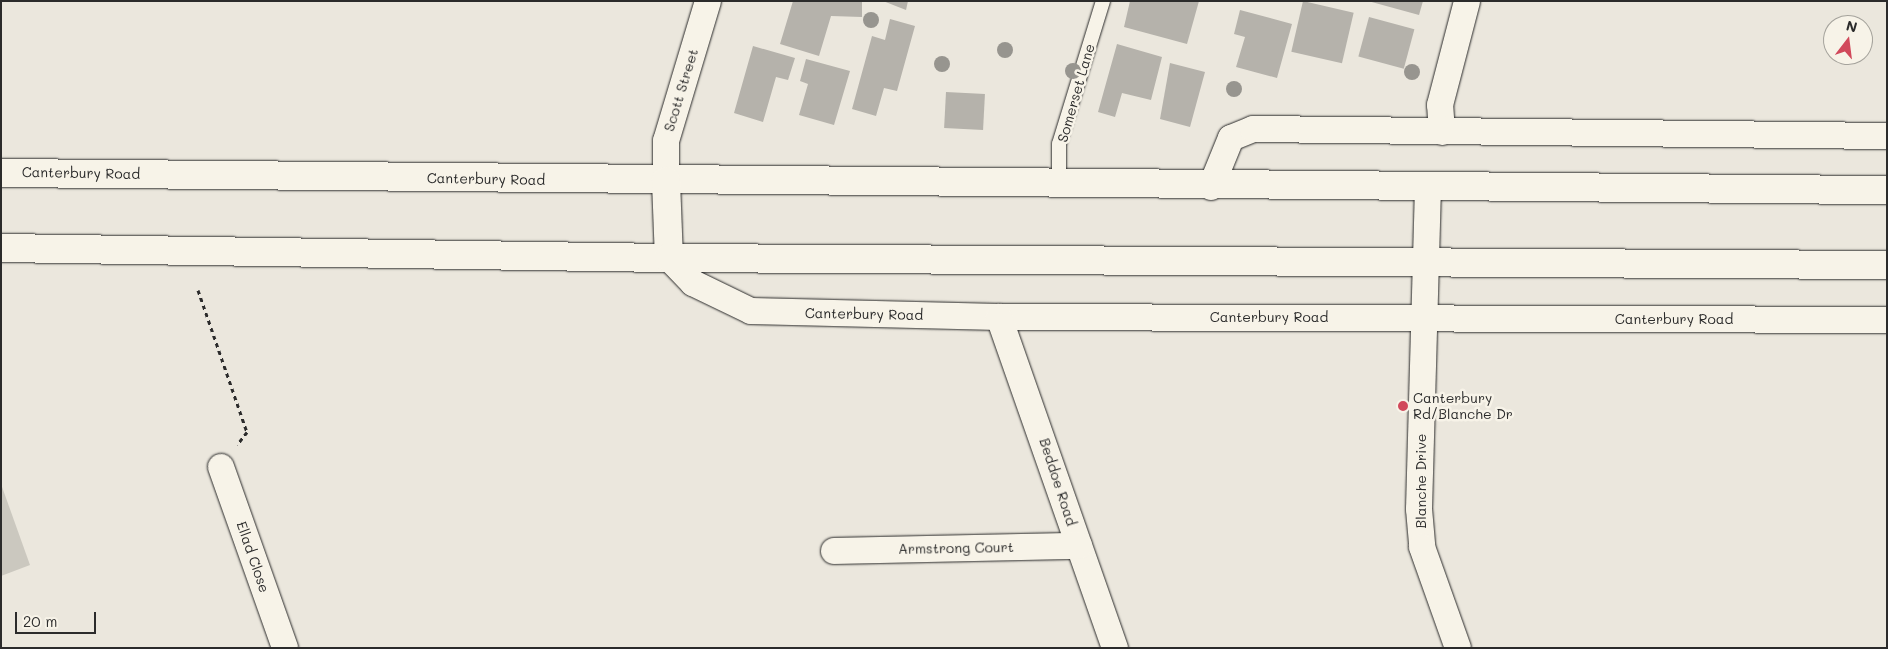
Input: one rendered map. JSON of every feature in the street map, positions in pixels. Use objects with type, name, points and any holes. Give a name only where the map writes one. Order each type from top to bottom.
[{"type":"main road","name":"Canterbury Road","points":[[1,172],[1211,187],[1887,190]]},
{"type":"main road","points":[[666,181],[669,258]]},
{"type":"main road","points":[[1,248],[669,258],[1424,264],[1887,265]]},
{"type":"street","name":"Scott Street","points":[[666,181],[666,141],[708,1]]},
{"type":"street","points":[[1442,132],[1440,105],[1467,1]]},
{"type":"street","points":[[1211,187],[1231,138],[1253,129],[1887,136]]},
{"type":"street","name":"Blanche Drive","points":[[1428,187],[1424,264],[1419,509],[1422,547],[1458,648]]},
{"type":"street","name":"Canterbury Road","points":[[669,258],[693,283],[751,311],[999,317],[1887,320]]},
{"type":"street","name":"Beddoe Road","points":[[999,317],[1115,648]]},
{"type":"street","name":"Ellad Close","points":[[221,467],[285,648]]},
{"type":"street","name":"Armstrong Court","points":[[834,551],[1079,546]]},
{"type":"lane","name":"Somerset Lane","points":[[1059,185],[1059,144],[1103,1]]},
{"type":"path","points":[[198,290],[247,432],[221,467]]},
{"type":"shaded area","points":[[1,484],[30,565],[1,576]]},
{"type":"building","points":[[793,1],[862,1],[862,17],[831,16],[819,56],[780,44]]},
{"type":"building","points":[[883,1],[908,1],[906,10]]},
{"type":"building","points":[[1130,1],[1199,1],[1187,44],[1124,27]]},
{"type":"building","points":[[1303,1],[1354,13],[1342,63],[1291,52]]},
{"type":"building","points":[[1368,1],[1423,1],[1419,15]]},
{"type":"building","points":[[1240,10],[1292,24],[1277,78],[1236,67],[1245,37],[1234,34]]},
{"type":"building","points":[[1369,17],[1414,29],[1404,69],[1358,57]]},
{"type":"building","points":[[890,19],[915,26],[897,91],[884,88],[876,116],[852,109],[872,36],[885,40]]},
{"type":"building","points":[[1117,44],[1162,57],[1151,100],[1122,93],[1115,117],[1098,112]]},
{"type":"building","points":[[753,46],[795,58],[788,80],[776,77],[763,122],[734,113]]},
{"type":"building","points":[[806,59],[850,71],[834,125],[799,115],[808,84],[800,81]]},
{"type":"building","points":[[1170,63],[1205,72],[1190,127],[1160,119]]},
{"type":"building","points":[[946,92],[985,94],[983,130],[944,128]]},
{"type":"place","name":"Canterbury Rd/Blanche Dr","points":[[1403,406]]}]
